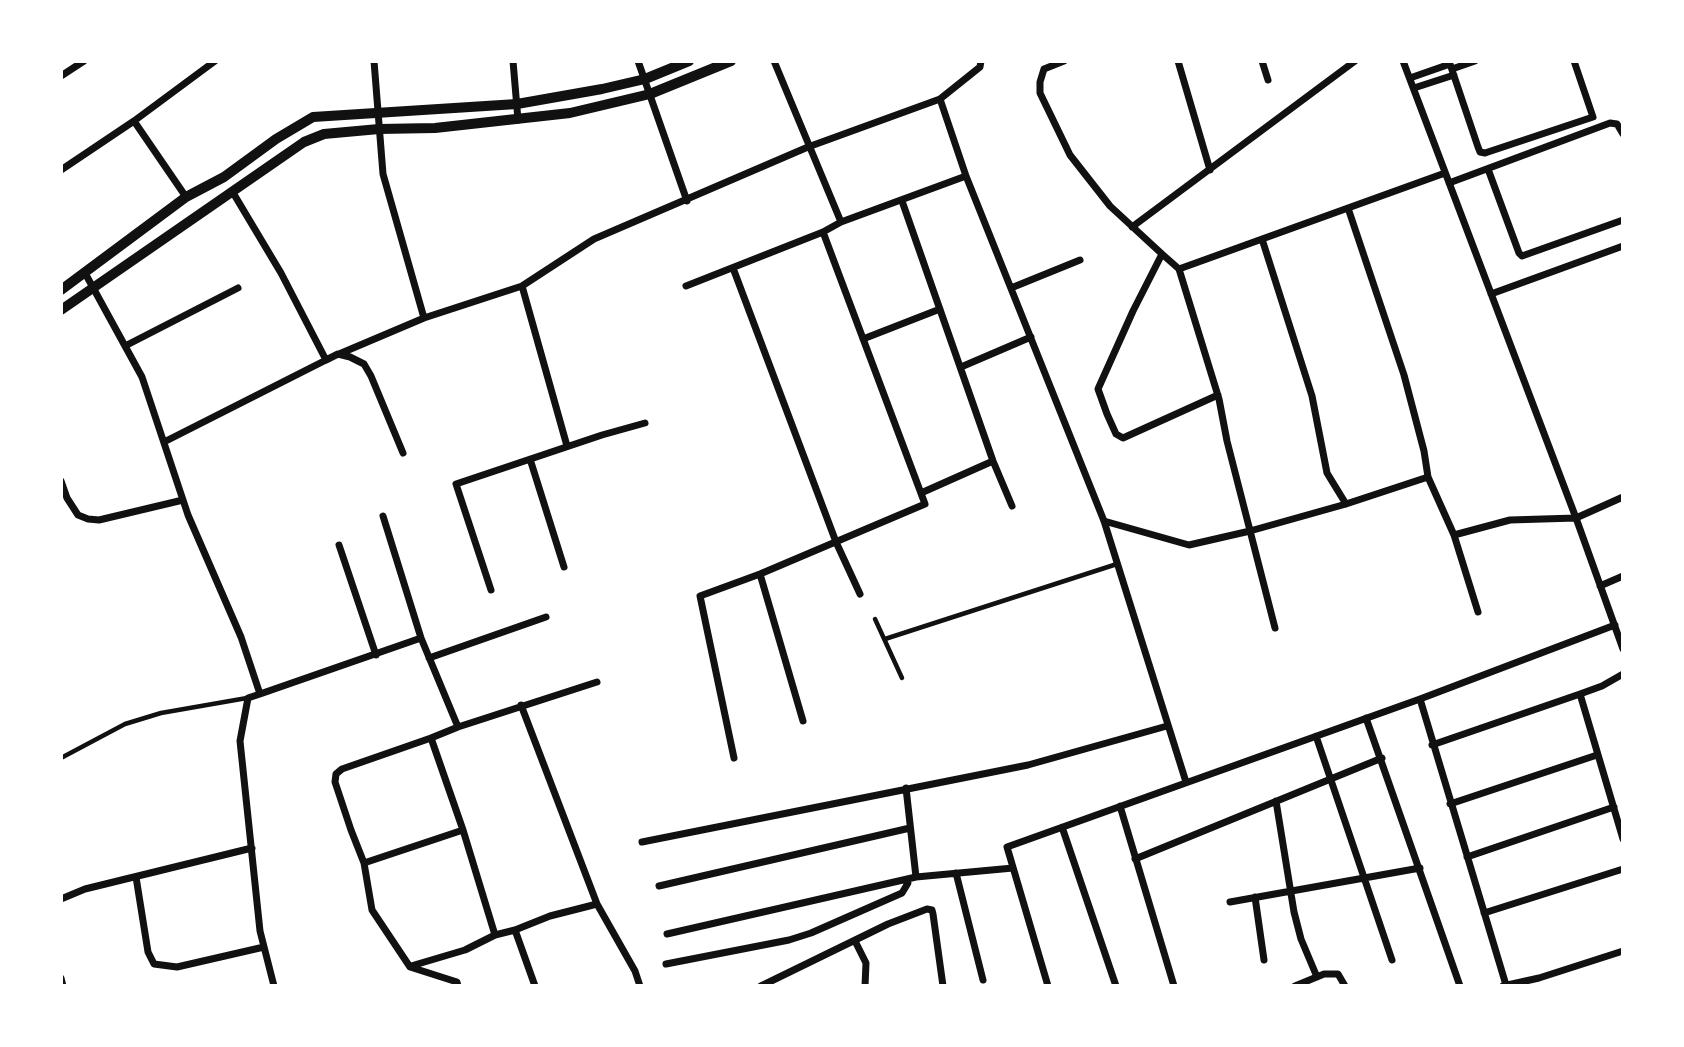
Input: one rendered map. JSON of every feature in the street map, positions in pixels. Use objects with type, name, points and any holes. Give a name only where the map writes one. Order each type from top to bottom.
[{"type":"street","points":[[61,76],[84,61]]},
{"type":"street","points":[[374,61],[383,174],[424,318]]},
{"type":"street","points":[[513,61],[518,120]]},
{"type":"street","points":[[638,61],[687,201]]},
{"type":"street","points":[[61,290],[186,197],[224,177],[276,139],[313,117],[517,104],[645,79],[689,61]]},
{"type":"street","points":[[61,310],[304,142],[324,134],[435,128],[570,113],[650,94],[731,61]]},
{"type":"street","points":[[774,61],[841,222]]},
{"type":"street","points":[[164,442],[326,359],[424,318],[522,286],[594,239],[808,147],[940,99],[980,67],[981,61]]},
{"type":"street","points":[[1064,61],[1044,69],[1040,93],[1070,155],[1110,206],[1179,269],[1218,394],[1227,441],[1275,628]]},
{"type":"street","points":[[1178,61],[1210,170]]},
{"type":"street","points":[[1262,61],[1268,80]]},
{"type":"street","points":[[1132,228],[1355,61]]},
{"type":"street","points":[[1403,61],[1623,649]]},
{"type":"street","points":[[1410,78],[1475,61]]},
{"type":"street","points":[[1452,69],[1478,147],[1480,152],[1485,153],[1593,117],[1574,61]]},
{"type":"street","points":[[61,170],[134,121],[211,62]]},
{"type":"street","points":[[1414,88],[1452,69]]},
{"type":"street","points":[[940,99],[966,176],[1104,521],[1186,782]]},
{"type":"street","points":[[134,121],[186,197]]},
{"type":"street","points":[[1449,183],[1610,123],[1617,124],[1623,134]]},
{"type":"street","points":[[1488,169],[1522,256],[1623,220]]},
{"type":"street","points":[[1179,269],[1445,173]]},
{"type":"street","points":[[686,286],[823,232],[841,222],[966,176]]},
{"type":"street","points":[[232,191],[281,273],[326,359]]},
{"type":"street","points":[[902,201],[993,461],[1012,506]]},
{"type":"street","points":[[1348,208],[1404,375],[1428,477],[1454,535],[1478,612]]},
{"type":"street","points":[[734,758],[700,596],[761,575],[925,504],[823,232]]},
{"type":"street","points":[[1262,239],[1312,396],[1327,473],[1346,504]]},
{"type":"street","points":[[1491,294],[1623,246]]},
{"type":"street","points":[[1162,254],[1098,389],[1107,414],[1116,434],[1123,438],[1218,394]]},
{"type":"street","points":[[1011,288],[1080,260]]},
{"type":"street","points":[[733,268],[836,542],[860,594]]},
{"type":"street","points":[[85,273],[142,377],[183,500],[241,637],[260,694]]},
{"type":"street","points":[[522,286],[567,446]]},
{"type":"street","points":[[125,346],[238,288]]},
{"type":"street","points":[[863,339],[940,309]]},
{"type":"street","points":[[961,367],[1031,337]]},
{"type":"street","points":[[338,355],[364,364],[403,453]]},
{"type":"street","points":[[491,590],[456,484],[645,423]]},
{"type":"street","points":[[530,459],[564,567]]},
{"type":"street","points":[[921,493],[993,461]]},
{"type":"street","points":[[1104,521],[1189,545],[1346,504],[1428,477]]},
{"type":"street","points":[[61,481],[67,498],[78,515],[88,519],[99,520],[183,500]]},
{"type":"street","points":[[1454,535],[1510,520],[1576,518],[1623,497]]},
{"type":"street","points":[[383,516],[421,638],[458,727]]},
{"type":"street","points":[[339,545],[376,655]]},
{"type":"street","points":[[761,575],[803,721]]},
{"type":"street","points":[[1601,586],[1623,576]]},
{"type":"street","points":[[429,658],[546,617]]},
{"type":"street","points":[[1048,986],[1007,847],[1420,699],[1615,625]]},
{"type":"street","points":[[274,986],[260,931],[240,741],[248,698],[421,638]]},
{"type":"street","points":[[1432,745],[1580,694],[1623,674]]},
{"type":"street","points":[[458,986],[457,982],[410,967],[372,909],[365,863],[335,782],[336,774],[342,769],[458,727],[597,682]]},
{"type":"street","points":[[1580,694],[1623,839]]},
{"type":"street","points":[[1420,699],[1504,986],[1539,978],[1623,951]]},
{"type":"street","points":[[521,705],[597,904],[635,971],[640,986]]},
{"type":"street","points":[[1366,718],[1460,986]]},
{"type":"street","points":[[642,842],[1028,765],[1167,726]]},
{"type":"street","points":[[1316,736],[1392,960]]},
{"type":"street","points":[[431,738],[495,935]]},
{"type":"street","points":[[1450,804],[1597,755]]},
{"type":"street","points":[[1135,859],[1382,758]]},
{"type":"street","points":[[906,788],[916,877]]},
{"type":"street","points":[[1276,801],[1290,891],[1301,939],[1317,977]]},
{"type":"street","points":[[1120,806],[1174,986]]},
{"type":"street","points":[[1466,857],[1614,807]]},
{"type":"street","points":[[1062,827],[1116,986]]},
{"type":"street","points":[[659,886],[910,828]]},
{"type":"street","points":[[365,863],[463,830]]},
{"type":"street","points":[[61,899],[85,889],[252,848]]},
{"type":"street","points":[[667,934],[916,877],[1013,868]]},
{"type":"street","points":[[1230,902],[1420,869]]},
{"type":"street","points":[[1484,913],[1623,869]]},
{"type":"street","points":[[956,873],[983,980]]},
{"type":"street","points":[[136,877],[144,936],[154,964],[177,967],[264,947]]},
{"type":"street","points":[[666,964],[789,940],[811,933],[902,893],[906,889],[906,880]]},
{"type":"street","points":[[1255,897],[1264,960]]},
{"type":"street","points":[[410,967],[466,950],[495,935],[550,916],[597,904]]},
{"type":"street","points":[[761,986],[920,911],[932,910],[943,986]]},
{"type":"street","points":[[515,930],[536,986]]},
{"type":"street","points":[[855,941],[866,963],[865,986]]},
{"type":"street","points":[[1295,986],[1324,974],[1338,974],[1345,986]]},
{"type":"street","points":[[61,978],[63,986]]},
{"type":"lane","points":[[885,639],[1117,564]]},
{"type":"lane","points":[[875,619],[902,678]]},
{"type":"lane","points":[[61,758],[125,724],[161,713],[248,698]]}]
